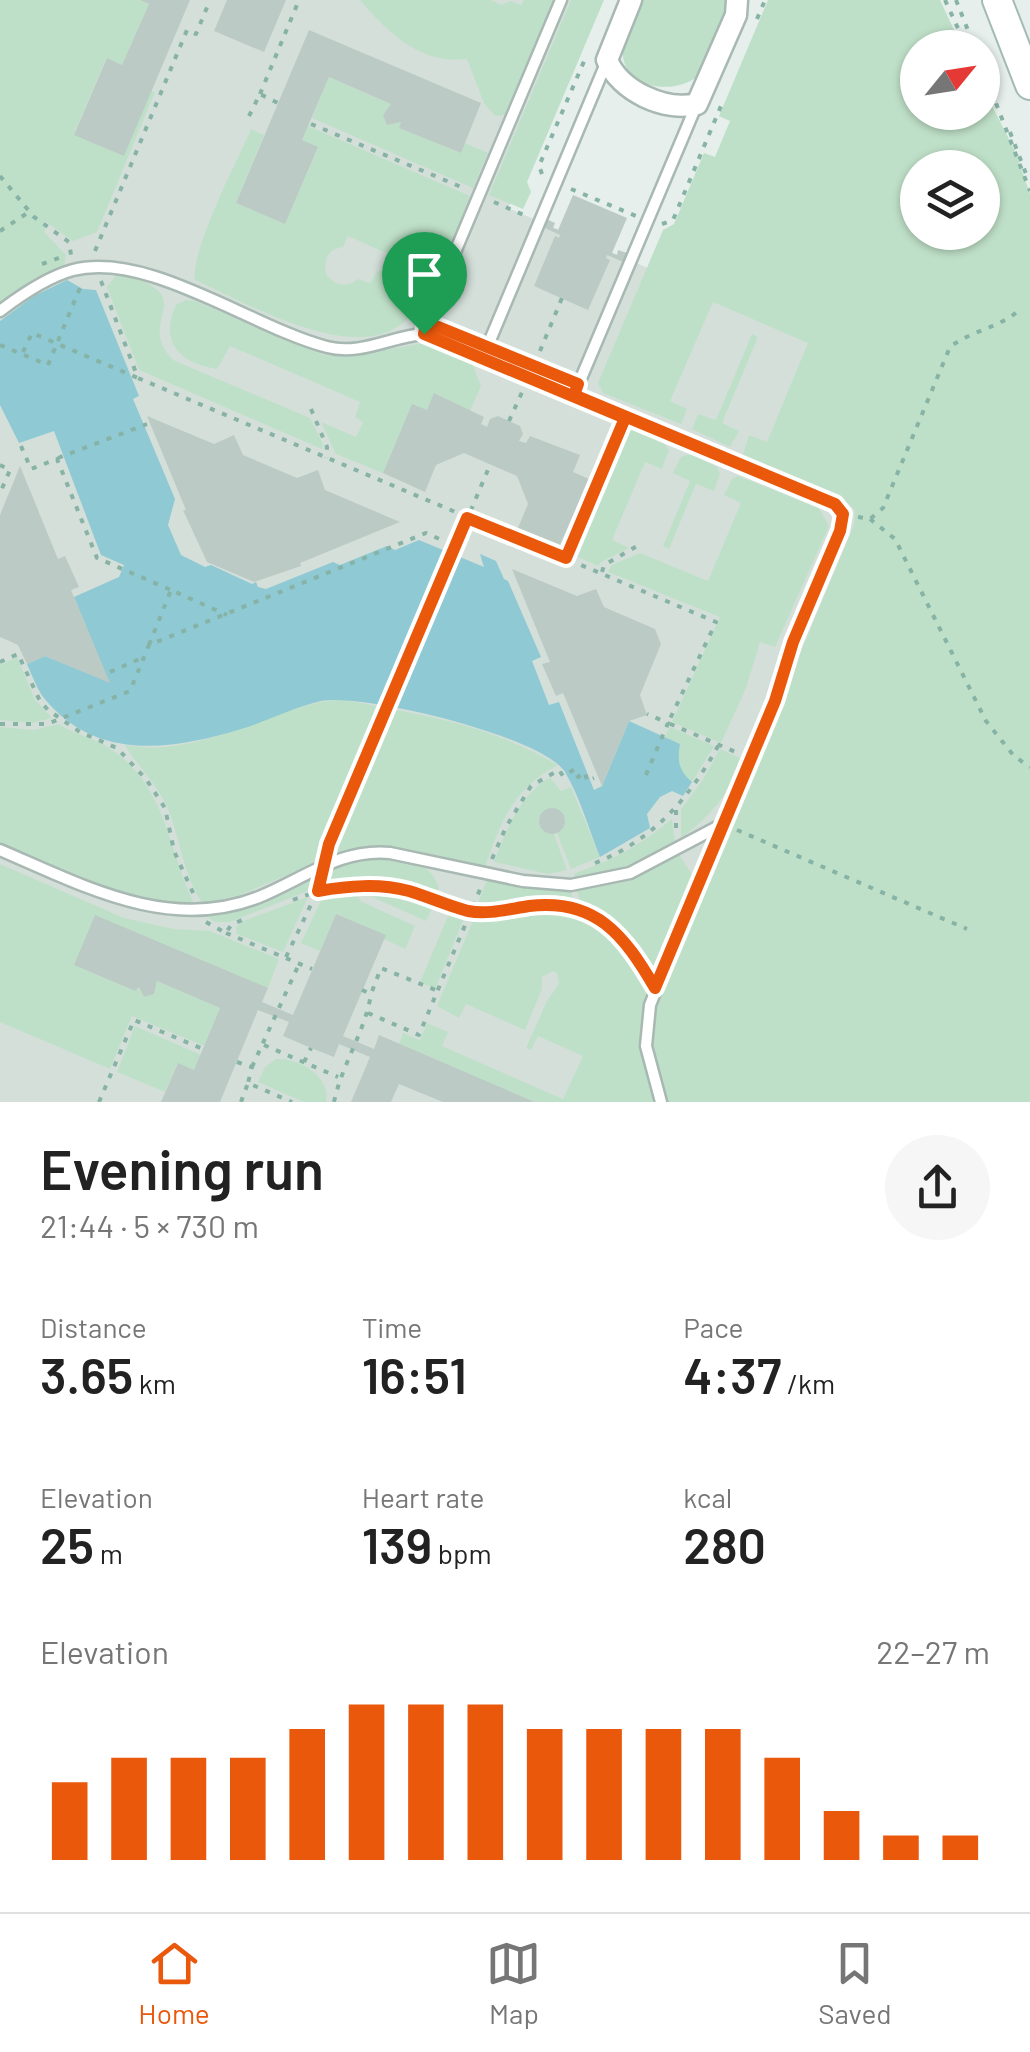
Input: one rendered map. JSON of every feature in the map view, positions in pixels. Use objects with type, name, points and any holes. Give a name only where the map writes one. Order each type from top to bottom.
[{"type":"main road","points":[[997,0],[1030,85]]},
{"type":"street","points":[[631,0],[598,55],[622,84],[668,105],[697,104],[732,26],[737,0]]},
{"type":"lane","points":[[424,334],[561,0]]},
{"type":"lane","points":[[483,357],[540,222],[598,55]]},
{"type":"lane","points":[[574,395],[697,104]]},
{"type":"lane","points":[[0,311],[52,278],[88,268],[98,260],[158,279],[325,346],[373,346],[424,334],[835,504],[844,523],[793,642],[775,701],[655,988],[646,1046],[661,1102]]},
{"type":"lane","points":[[0,850],[126,902],[201,909],[243,902],[324,865],[352,855],[377,852],[486,875],[547,885],[571,884],[630,873],[723,824]]},
{"type":"path","points":[[138,378],[103,292],[98,260],[187,30],[196,34],[210,0]]},
{"type":"path","points":[[249,116],[299,0]]},
{"type":"path","points":[[752,30],[765,0]]},
{"type":"path","points":[[945,0],[959,30]]},
{"type":"path","points":[[956,0],[968,30]]},
{"type":"path","points":[[544,177],[539,166],[598,55]]},
{"type":"path","points":[[260,94],[278,103]]},
{"type":"path","points":[[567,187],[659,226],[673,220],[723,100]]},
{"type":"path","points":[[1000,112],[1030,187]]},
{"type":"path","points":[[311,124],[471,191]]},
{"type":"path","points":[[0,176],[30,212],[69,242],[71,255]]},
{"type":"path","points":[[488,199],[540,222]]},
{"type":"path","points":[[527,217],[532,204]]},
{"type":"path","points":[[0,232],[30,212]]},
{"type":"path","points":[[52,258],[71,255],[98,260]]},
{"type":"path","points":[[0,345],[48,365],[88,268],[98,260]]},
{"type":"path","points":[[510,422],[562,298]]},
{"type":"path","points":[[870,520],[883,508],[950,347],[1017,312]]},
{"type":"path","points":[[22,354],[32,333],[716,622],[646,775]]},
{"type":"path","points":[[310,409],[327,448],[326,458]]},
{"type":"path","points":[[566,558],[625,418]]},
{"type":"path","points":[[21,446],[31,470],[147,424]]},
{"type":"path","points":[[57,459],[97,558],[227,615]]},
{"type":"path","points":[[0,465],[10,470],[0,493]]},
{"type":"path","points":[[286,958],[318,891],[329,844],[490,465]]},
{"type":"path","points":[[574,514],[583,518]]},
{"type":"path","points":[[843,514],[870,520],[894,538],[986,720],[1014,756],[1030,767]]},
{"type":"path","points":[[150,645],[426,534],[455,546]]},
{"type":"path","points":[[602,573],[604,565],[637,546]]},
{"type":"path","points":[[0,724],[38,726],[130,691],[171,590]]},
{"type":"path","points":[[0,662],[18,654],[40,701],[60,720],[117,748],[146,779],[165,808],[174,851],[208,926],[312,970]]},
{"type":"path","points":[[110,672],[144,657]]},
{"type":"path","points":[[647,714],[750,758]]},
{"type":"path","points":[[578,909],[568,873],[614,855],[666,820],[718,746]]},
{"type":"path","points":[[368,1014],[419,1036],[513,813],[531,786],[559,770],[562,776],[575,770],[578,776],[585,772],[587,781],[594,778]]},
{"type":"path","points":[[723,824],[966,929]]},
{"type":"path","points":[[289,902],[346,886],[408,891],[471,912],[552,904],[578,909],[622,936],[655,988]]},
{"type":"path","points":[[226,933],[231,926],[256,914]]},
{"type":"path","points":[[240,1102],[299,964]]},
{"type":"path","points":[[334,1102],[339,1078],[368,1014],[381,968],[438,992]]},
{"type":"path","points":[[362,990],[371,994]]},
{"type":"path","points":[[98,1102],[134,1020],[203,1050]]},
{"type":"path","points":[[264,1045],[339,1078]]},
{"type":"path","points":[[304,1062],[311,1048]]},
{"type":"path","points":[[237,1062],[252,1068]]},
{"type":"path","points":[[248,1083],[292,1102]]},
{"type":"shaded area","points":[[0,0],[596,0],[508,208],[669,277],[900,65],[900,130],[918,130],[918,150],[900,150],[900,250],[983,250],[1030,1102],[0,1102]]},
{"type":"green space","points":[[0,0],[140,0],[149,4],[122,65],[106,59],[74,134],[155,92],[97,232],[73,241],[45,221],[45,233],[66,255],[64,267],[0,304]]},
{"type":"green space","points":[[360,0],[491,0],[502,5],[510,1],[521,5],[524,0],[553,0],[505,115],[495,116],[484,103],[467,59],[450,60],[420,52],[394,35]]},
{"type":"green space","points":[[571,0],[604,0],[527,182],[531,192],[523,209],[489,195]]},
{"type":"green space","points":[[638,0],[729,0],[698,76],[662,87],[638,79],[629,71],[623,60],[623,45]]},
{"type":"green space","points":[[768,0],[940,0],[954,30],[900,30],[900,130],[1000,130],[1000,121],[1030,194],[1030,1102],[665,1102],[652,1040],[655,1000],[854,525],[855,510],[849,504],[749,464],[743,454],[749,435],[767,442],[808,343],[713,302],[670,401],[687,409],[681,424],[603,393],[598,383],[663,230],[674,224],[704,153],[715,157],[730,121],[719,116]]},
{"type":"green space","points":[[329,77],[391,104],[383,115],[387,125],[401,122],[400,128],[460,153],[465,143],[488,153],[473,188],[312,118]]},
{"type":"green space","points":[[308,126],[470,196],[448,250],[434,266],[424,270],[348,236],[343,247],[328,256],[326,274],[337,283],[345,285],[358,279],[370,283],[377,272],[387,268],[423,285],[426,297],[419,315],[412,313],[392,330],[366,337],[306,328],[195,280],[195,266],[207,228],[251,129],[264,135],[236,203],[285,223],[318,148],[302,140]]},
{"type":"green space","points":[[118,273],[144,282],[164,300],[160,332],[173,360],[310,418],[322,449],[139,370],[107,287]]},
{"type":"green space","points":[[186,300],[323,355],[347,357],[424,343],[471,361],[481,386],[470,411],[435,393],[427,410],[412,405],[383,473],[336,454],[321,422],[356,437],[363,422],[355,417],[360,402],[230,346],[217,369],[183,356],[171,340],[170,330],[176,305]]},
{"type":"green space","points":[[752,334],[758,337],[722,423],[739,431],[730,447],[692,429],[698,414],[716,420]]},
{"type":"green space","points":[[623,426],[663,442],[669,450],[662,469],[645,462],[612,540],[629,548],[598,566],[569,553]]},
{"type":"green space","points":[[691,454],[717,467],[720,474],[714,491],[696,484],[669,549],[663,546],[690,481],[673,473],[681,457]]},
{"type":"green space","points":[[738,476],[819,508],[829,526],[775,647],[760,642],[746,688],[721,743],[672,722],[720,617],[608,572],[612,565],[640,553],[708,581],[741,503],[724,495],[732,479]]},
{"type":"green space","points":[[17,657],[35,700],[52,718],[31,723],[0,720],[0,665]]},
{"type":"green space","points":[[340,699],[382,707],[317,862],[240,895],[203,904],[191,881],[164,800],[125,745],[180,745]]},
{"type":"green space","points":[[389,709],[476,729],[558,765],[519,796],[503,821],[485,867],[392,848],[336,854],[332,846]]},
{"type":"green space","points":[[58,724],[115,752],[145,784],[156,802],[194,904],[131,898],[0,843],[0,727],[34,730]]},
{"type":"green space","points":[[670,727],[714,746],[692,782],[680,765],[680,744],[665,737]]},
{"type":"green space","points":[[720,749],[742,759],[737,772],[718,803],[681,838],[681,809]]},
{"type":"green space","points":[[550,777],[561,791],[571,787],[600,857],[571,869],[557,833],[564,826],[564,816],[552,808],[541,815],[540,826],[554,834],[567,870],[548,874],[494,862],[522,803]]},
{"type":"green space","points":[[672,819],[675,843],[617,870],[573,879],[575,873],[626,851]]},
{"type":"green space","points":[[679,855],[693,876],[651,972],[622,933],[582,906],[576,889],[613,883]]},
{"type":"green space","points":[[370,857],[405,860],[426,869],[438,886],[439,898],[382,884],[324,887],[331,868]]},
{"type":"green space","points":[[0,864],[124,918],[174,929],[210,931],[279,959],[268,988],[75,965],[134,991],[139,987],[144,997],[154,994],[157,981],[220,1008],[204,1046],[132,1016],[110,1069],[0,1022]]},
{"type":"green space","points":[[321,871],[315,888],[230,922],[214,922],[208,917],[211,912],[246,907]]},
{"type":"green space","points":[[487,880],[570,890],[574,902],[547,901],[475,910]]},
{"type":"green space","points":[[356,889],[360,901],[415,926],[405,949],[384,939],[385,935],[336,914],[320,951],[301,943],[324,894]]},
{"type":"green space","points":[[390,889],[434,904],[426,921],[362,890]]},
{"type":"green space","points":[[308,897],[283,952],[237,934],[236,927],[243,921]]},
{"type":"green space","points":[[547,907],[583,916],[608,931],[649,985],[643,1044],[656,1102],[535,1102],[399,1044],[403,1033],[420,1040],[427,1023],[448,1032],[442,1046],[563,1099],[583,1056],[538,1036],[531,1050],[526,1048],[559,984],[557,973],[542,977],[542,989],[525,1030],[466,1004],[459,1018],[437,1006],[475,916]]},
{"type":"green space","points":[[451,909],[466,913],[435,989],[420,982]]},
{"type":"green space","points":[[135,1026],[201,1055],[194,1070],[177,1064],[165,1092],[117,1072]]},
{"type":"green space","points":[[276,1059],[312,1070],[324,1084],[326,1102],[304,1102],[258,1082],[265,1067]]},
{"type":"water","points":[[67,280],[83,289],[96,290],[139,396],[133,399],[175,499],[168,525],[181,555],[266,589],[333,562],[340,565],[387,546],[395,550],[419,540],[484,567],[480,554],[496,561],[541,657],[532,661],[549,705],[559,702],[594,790],[602,786],[629,721],[680,744],[680,765],[692,782],[683,796],[672,791],[660,797],[647,814],[650,828],[600,857],[565,772],[550,758],[450,720],[373,704],[321,701],[215,736],[136,745],[87,733],[65,719],[41,694],[27,664],[45,656],[109,682],[74,597],[119,577],[124,565],[101,555],[54,431],[19,443],[0,405],[0,321],[34,296]]},
{"type":"building","points":[[140,0],[190,0],[124,156],[74,135],[107,58],[122,65],[149,4]]},
{"type":"building","points":[[227,0],[286,0],[264,52],[214,31]]},
{"type":"building","points":[[309,30],[481,103],[461,153],[399,128],[401,122],[387,125],[383,115],[391,104],[329,77],[302,140],[318,147],[285,224],[236,203]]},
{"type":"building","points":[[573,195],[627,218],[612,253],[627,253],[623,262],[607,255],[610,260],[588,310],[534,286],[555,236],[560,235],[543,227],[546,219],[555,223],[553,228],[558,230]]},
{"type":"building","points":[[434,393],[484,417],[481,424],[487,427],[490,419],[498,416],[520,426],[523,434],[519,441],[526,443],[530,436],[580,455],[573,472],[589,479],[559,547],[517,530],[528,504],[517,476],[464,453],[436,465],[425,492],[383,473],[412,404],[427,410]]},
{"type":"building","points":[[147,416],[214,444],[234,435],[243,455],[297,478],[318,470],[325,490],[400,522],[300,563],[301,566],[254,582],[207,562]]},
{"type":"building","points":[[20,466],[58,559],[65,556],[79,587],[71,590],[110,683],[45,656],[27,664],[18,645],[0,637],[0,515]]},
{"type":"building","points":[[512,569],[577,596],[596,589],[604,607],[655,629],[661,644],[640,695],[647,715],[629,721],[602,786],[563,693],[556,696],[542,664],[550,662]]},
{"type":"building","points":[[552,808],[561,812],[565,821],[561,830],[552,834],[543,830],[539,821],[543,812]]},
{"type":"building","points":[[336,914],[386,935],[343,1036],[374,1049],[379,1035],[535,1102],[443,1102],[399,1084],[391,1102],[351,1102],[370,1057],[339,1044],[334,1057],[311,1048],[283,1036],[289,1022],[258,1010],[220,1102],[161,1102],[178,1063],[194,1070],[220,1008],[157,981],[154,994],[144,997],[139,987],[135,991],[74,965],[95,915],[268,988],[262,1002],[293,1015]]},
{"type":"route","points":[[426,322],[578,384],[574,395],[835,504],[843,514],[844,523],[793,642],[775,701],[655,988],[622,936],[578,909],[552,904],[471,912],[408,891],[371,885],[318,891],[329,844],[467,518],[566,558],[625,418],[424,334],[426,322]]}]
